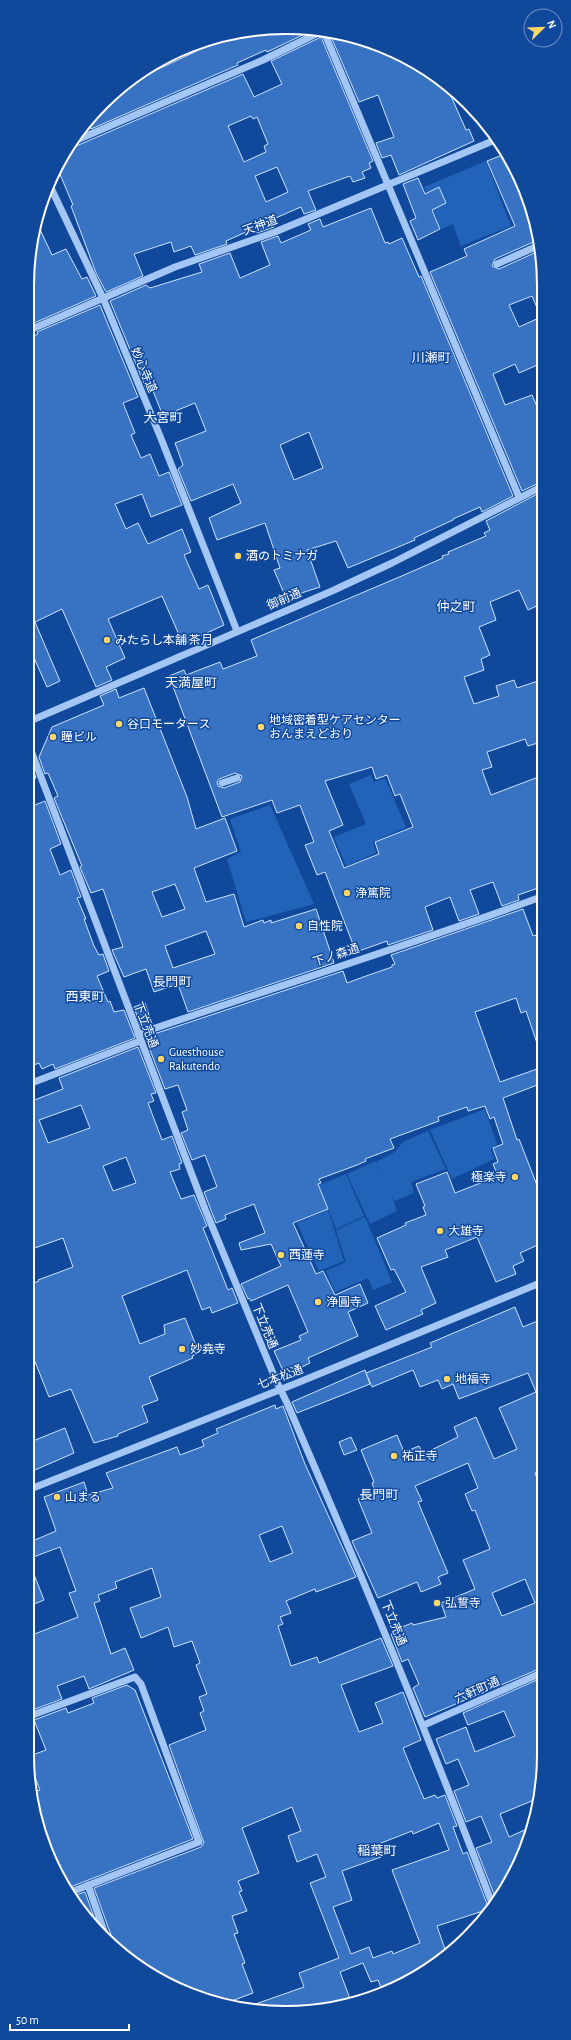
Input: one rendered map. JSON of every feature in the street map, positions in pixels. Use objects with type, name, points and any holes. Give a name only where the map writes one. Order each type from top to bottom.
[{"type":"street","points":[[82,138],[263,60],[313,36]]},
{"type":"street","points":[[326,37],[387,186],[519,497]]},
{"type":"street","name":"天神道","points":[[34,328],[175,267],[275,232],[492,141]]},
{"type":"street","name":"妙心寺道","points":[[52,191],[103,298],[162,441],[236,631]]},
{"type":"street","points":[[497,264],[534,248]]},
{"type":"street","name":"御前通","points":[[34,719],[236,631],[332,591],[392,563],[537,488]]},
{"type":"street","name":"下立売通","points":[[34,759],[205,1209],[280,1389],[371,1596],[424,1725],[491,1900]]},
{"type":"street","points":[[222,783],[237,778]]},
{"type":"street","name":"下ノ森通","points":[[34,1082],[139,1038],[326,970],[455,929],[537,898]]},
{"type":"street","name":"七本松通","points":[[34,1488],[537,1284]]},
{"type":"street","name":"六軒町通","points":[[424,1725],[537,1675]]},
{"type":"street","points":[[34,1714],[135,1677],[141,1684],[199,1842],[74,1890]]},
{"type":"street","points":[[88,1885],[102,1926]]},
{"type":"shaded area","points":[[486,161],[511,226],[461,246],[453,224],[441,229],[424,187]]},
{"type":"shaded area","points":[[371,775],[374,782],[385,778],[406,827],[373,842],[376,853],[346,866],[334,837],[366,824],[349,784]]},
{"type":"shaded area","points":[[270,805],[314,904],[246,922],[227,859],[241,852],[230,819]]},
{"type":"shaded area","points":[[485,1109],[497,1144],[491,1149],[494,1159],[452,1179],[430,1130]]},
{"type":"shaded area","points":[[428,1131],[446,1169],[411,1182],[414,1193],[394,1201],[376,1162],[395,1152],[403,1142]]},
{"type":"shaded area","points":[[375,1161],[388,1186],[397,1211],[370,1224],[347,1174]]},
{"type":"shaded area","points":[[346,1174],[364,1216],[336,1229],[319,1185]]},
{"type":"shaded area","points":[[328,1210],[344,1261],[319,1271],[297,1223]]},
{"type":"shaded area","points":[[365,1217],[392,1282],[373,1290],[368,1278],[335,1292],[326,1271],[346,1262],[336,1230]]},
{"type":"building","points":[[286,34],[303,35],[91,129],[90,127],[96,120],[132,86],[157,70],[205,47],[253,36]]},
{"type":"building","points":[[321,37],[373,161],[369,163],[371,168],[362,172],[365,178],[353,182],[350,176],[308,191],[316,210],[304,214],[301,207],[271,220],[274,227],[257,233],[255,228],[226,241],[227,244],[195,255],[191,246],[174,252],[171,242],[134,254],[143,276],[106,292],[96,273],[71,206],[73,205],[60,174],[76,146],[243,74],[254,97],[282,84],[271,61]],"holes":[[[251,116],[253,119],[257,117],[268,144],[264,146],[266,152],[244,162],[228,126]],[[277,167],[288,192],[266,202],[255,176]]]},
{"type":"building","points":[[332,38],[366,47],[382,53],[425,76],[439,86],[451,96],[466,130],[469,129],[474,141],[399,175],[391,155],[382,158],[376,143],[394,137],[378,95],[359,102]]},
{"type":"building","points":[[501,156],[518,189],[524,205],[533,242],[495,259],[492,266],[499,269],[535,253],[537,308],[532,296],[509,305],[519,327],[537,319],[537,365],[519,373],[515,364],[493,374],[505,405],[532,395],[537,406],[537,484],[522,491],[430,272],[467,256],[464,249],[515,226],[487,161]]},
{"type":"building","points":[[418,178],[425,194],[439,187],[446,203],[432,210],[440,229],[418,240],[410,221],[416,218],[403,184]]},
{"type":"building","points":[[371,208],[385,243],[388,242],[389,244],[402,238],[419,277],[421,276],[513,496],[482,512],[480,507],[414,538],[415,540],[348,568],[336,541],[307,550],[320,587],[286,598],[274,570],[280,568],[265,523],[217,540],[209,518],[241,503],[233,484],[191,501],[178,469],[183,465],[175,443],[206,431],[195,403],[163,416],[153,391],[148,393],[110,301],[146,285],[150,288],[202,272],[199,264],[230,253],[240,278],[270,265],[261,242],[278,236],[281,243],[311,230],[308,224],[320,219],[323,227]],"holes":[[[309,432],[323,468],[294,480],[280,445]]]},
{"type":"building","points":[[40,230],[52,255],[66,249],[82,279],[87,277],[96,296],[34,323],[36,253]]},
{"type":"building","points":[[100,305],[138,397],[123,403],[135,433],[131,435],[141,458],[150,454],[159,476],[169,472],[182,505],[151,517],[142,494],[115,504],[126,529],[138,523],[148,544],[182,529],[191,552],[184,555],[199,589],[208,585],[224,625],[183,644],[162,596],[108,619],[125,658],[106,667],[112,680],[96,687],[62,609],[35,622],[60,681],[47,687],[34,658],[34,336],[38,334],[37,332]]},
{"type":"building","points":[[537,494],[537,606],[528,610],[519,590],[490,602],[496,620],[479,627],[490,655],[481,659],[484,670],[464,677],[474,704],[499,696],[496,686],[514,680],[517,688],[537,681],[537,743],[528,746],[525,739],[487,752],[492,767],[482,770],[491,795],[537,778],[537,888],[518,895],[519,900],[502,906],[493,882],[470,890],[479,914],[459,921],[450,897],[425,907],[433,930],[388,945],[387,941],[356,952],[325,872],[317,875],[305,845],[314,842],[300,805],[277,813],[272,800],[222,817],[169,676],[184,670],[186,675],[220,662],[223,669],[257,656],[251,640],[443,558],[442,556],[449,554],[448,552],[486,536],[484,533],[490,530],[486,521]],"holes":[[[372,767],[376,779],[387,775],[395,796],[400,794],[413,827],[375,842],[379,854],[344,868],[329,831],[343,825],[325,781]],[[235,773],[242,776],[240,782],[224,788],[218,786],[217,782],[219,779]]]},
{"type":"building","points":[[144,688],[187,797],[196,829],[225,818],[237,851],[194,868],[206,902],[234,894],[244,927],[263,920],[264,923],[271,920],[271,923],[316,909],[334,963],[188,1012],[178,984],[154,992],[146,969],[124,977],[112,950],[123,947],[103,889],[91,893],[80,867],[82,866],[54,798],[58,796],[48,773],[45,774],[39,757],[52,727],[104,705],[100,696],[116,689],[119,698]],"holes":[[[175,884],[185,909],[162,917],[152,892]],[[206,931],[215,954],[173,968],[165,946]]]},
{"type":"building","points":[[45,801],[61,844],[50,849],[60,875],[71,870],[81,897],[77,898],[86,919],[84,919],[94,946],[99,955],[103,954],[109,971],[97,976],[114,1012],[124,1010],[135,1038],[55,1069],[53,1064],[42,1069],[39,1063],[34,1065],[34,805]]},
{"type":"building","points":[[523,909],[533,936],[536,935],[537,938],[537,1043],[526,1011],[521,1013],[516,998],[475,1012],[500,1082],[537,1069],[537,1085],[503,1098],[517,1140],[519,1139],[537,1185],[537,1245],[520,1253],[524,1261],[513,1266],[516,1274],[496,1282],[477,1237],[445,1250],[448,1257],[421,1267],[436,1303],[421,1310],[423,1314],[386,1330],[375,1306],[406,1292],[394,1269],[391,1270],[377,1238],[406,1225],[405,1223],[426,1215],[423,1207],[425,1206],[416,1184],[447,1172],[455,1193],[498,1176],[493,1164],[498,1162],[493,1148],[503,1144],[494,1117],[490,1119],[485,1106],[468,1111],[467,1107],[438,1117],[439,1121],[390,1139],[394,1148],[365,1159],[366,1161],[357,1165],[319,1179],[321,1183],[318,1184],[328,1209],[293,1223],[316,1274],[323,1271],[335,1295],[360,1284],[368,1303],[348,1312],[358,1336],[308,1358],[310,1363],[285,1375],[274,1351],[301,1340],[299,1336],[308,1332],[288,1285],[251,1301],[249,1298],[248,1299],[241,1284],[281,1266],[271,1244],[241,1250],[239,1243],[265,1233],[254,1204],[225,1215],[226,1219],[216,1223],[204,1192],[217,1187],[205,1155],[192,1160],[181,1133],[188,1130],[182,1112],[187,1110],[178,1085],[165,1089],[145,1037],[343,971],[347,983],[392,967],[392,965],[395,964],[391,955]]},
{"type":"building","points":[[145,1003],[152,1024],[141,1028],[134,1007]]},
{"type":"building","points":[[138,1047],[156,1093],[151,1094],[154,1101],[148,1103],[162,1140],[172,1136],[182,1163],[179,1164],[180,1169],[170,1172],[181,1199],[194,1195],[207,1226],[203,1228],[228,1290],[232,1288],[238,1303],[212,1313],[210,1307],[202,1310],[187,1270],[122,1296],[140,1344],[165,1334],[164,1325],[185,1318],[199,1353],[192,1356],[193,1358],[149,1377],[158,1400],[142,1406],[148,1422],[118,1434],[118,1436],[94,1443],[71,1389],[49,1397],[34,1359],[34,1283],[39,1281],[38,1280],[73,1267],[63,1238],[34,1248],[34,1100],[63,1089],[59,1078]],"holes":[[[81,1105],[90,1128],[48,1143],[39,1120]],[[126,1157],[136,1183],[113,1191],[103,1166]]]},
{"type":"building","points":[[515,1307],[523,1327],[537,1321],[537,1472],[535,1473],[537,1478],[537,1670],[425,1717],[413,1688],[419,1684],[408,1659],[402,1662],[391,1634],[393,1633],[392,1631],[412,1623],[413,1625],[446,1617],[441,1603],[475,1589],[463,1560],[490,1549],[475,1510],[472,1511],[465,1494],[478,1488],[468,1463],[415,1486],[422,1501],[418,1502],[448,1573],[438,1577],[441,1584],[421,1592],[417,1582],[378,1598],[352,1541],[372,1533],[358,1499],[375,1492],[372,1483],[374,1482],[361,1450],[397,1435],[404,1452],[419,1446],[423,1454],[458,1437],[454,1427],[476,1417],[494,1459],[517,1449],[499,1408],[536,1392],[528,1373],[459,1399],[453,1384],[442,1389],[438,1380],[420,1387],[413,1370],[372,1387],[366,1373],[432,1347],[430,1343]],"holes":[[[525,1579],[535,1603],[502,1616],[492,1593]]]},
{"type":"building","points":[[365,1370],[370,1384],[297,1413],[292,1402]]},
{"type":"building","points":[[275,1405],[276,1409],[283,1406],[305,1464],[356,1577],[316,1592],[315,1589],[286,1601],[291,1613],[280,1617],[283,1624],[278,1626],[291,1666],[317,1657],[319,1663],[381,1638],[393,1666],[341,1685],[359,1732],[383,1723],[375,1703],[403,1692],[421,1740],[403,1748],[424,1799],[435,1795],[437,1798],[445,1795],[457,1826],[453,1827],[463,1854],[467,1852],[487,1905],[482,1911],[437,1926],[445,1949],[425,1964],[382,1987],[378,1980],[371,1982],[363,1963],[340,1972],[350,1997],[335,2001],[318,2004],[286,2006],[255,2004],[304,1987],[299,1973],[339,1958],[310,1883],[326,1877],[317,1854],[297,1862],[288,1836],[301,1831],[292,1807],[242,1828],[259,1873],[238,1881],[242,1891],[239,1892],[247,1911],[232,1916],[238,1933],[234,1934],[245,1963],[242,1964],[253,1993],[233,2000],[189,1987],[146,1964],[132,1954],[111,1935],[94,1888],[201,1847],[204,1843],[169,1745],[206,1730],[200,1713],[204,1711],[199,1697],[207,1694],[196,1665],[200,1663],[192,1641],[174,1647],[168,1627],[141,1638],[130,1608],[161,1597],[152,1568],[115,1582],[117,1588],[98,1595],[100,1601],[94,1603],[111,1654],[125,1648],[134,1670],[89,1689],[84,1676],[57,1686],[62,1699],[34,1709],[34,1634],[78,1617],[69,1593],[76,1591],[60,1547],[34,1557],[34,1540],[56,1531],[44,1497],[84,1482],[88,1495],[113,1488],[106,1473],[177,1447],[180,1455],[204,1446],[202,1440],[218,1433],[216,1429]],"holes":[[[282,1526],[293,1553],[270,1562],[259,1535]],[[439,1823],[449,1850],[392,1870],[420,1943],[393,1954],[392,1951],[373,1958],[369,1947],[351,1954],[333,1907],[352,1900],[342,1871],[381,1857],[376,1845],[412,1831],[413,1834]]]},
{"type":"building","points":[[65,1428],[74,1453],[35,1470],[34,1441]]},
{"type":"building","points":[[351,1437],[357,1450],[344,1455],[339,1442]]},
{"type":"building","points":[[34,1574],[44,1600],[34,1604]]},
{"type":"building","points":[[537,1680],[537,1754],[533,1801],[500,1814],[509,1837],[525,1830],[511,1866],[494,1895],[476,1848],[492,1842],[481,1816],[466,1822],[454,1791],[469,1785],[458,1759],[446,1764],[436,1739],[466,1727],[475,1752],[515,1736],[504,1711],[468,1725],[463,1713]]},
{"type":"building","points":[[127,1685],[135,1690],[193,1839],[72,1887],[53,1851],[39,1804],[37,1791],[40,1790],[35,1778],[34,1754],[46,1750],[34,1720],[66,1708],[68,1713],[94,1703],[92,1698]]},
{"type":"building","points":[[85,1892],[94,1918],[86,1908],[77,1895]]},
{"type":"place","name":"酒のトミナガ","points":[[238,556]]},
{"type":"place","name":"みたらし本舗 茶月","points":[[107,640]]},
{"type":"place","name":"谷口モータース","points":[[119,724]]},
{"type":"place","name":"地域密着型ケアセンター おんまえどおり","points":[[261,727]]},
{"type":"place","name":"瞳ビル","points":[[53,737]]},
{"type":"place","name":"浄篤院","points":[[347,893]]},
{"type":"place","name":"自性院","points":[[299,926]]},
{"type":"place","name":"Guesthouse Rakutendo","points":[[161,1059]]},
{"type":"place","name":"極楽寺","points":[[515,1177]]},
{"type":"place","name":"大雄寺","points":[[440,1231]]},
{"type":"place","name":"西蓮寺","points":[[281,1255]]},
{"type":"place","name":"浄圓寺","points":[[318,1302]]},
{"type":"place","name":"妙堯寺","points":[[182,1349]]},
{"type":"place","name":"地福寺","points":[[447,1379]]},
{"type":"place","name":"祐正寺","points":[[394,1456]]},
{"type":"place","name":"山まる","points":[[57,1497]]},
{"type":"place","name":"弘誓寺","points":[[437,1603]]},
{"type":"district","name":"川瀬町","points":[[431,358]]},
{"type":"district","name":"大宮町","points":[[163,418]]},
{"type":"district","name":"仲之町","points":[[456,607]]},
{"type":"district","name":"天満屋町","points":[[191,683]]},
{"type":"district","name":"長門町","points":[[172,982]]},
{"type":"district","name":"西東町","points":[[85,997]]},
{"type":"district","name":"長門町","points":[[379,1495]]},
{"type":"district","name":"稲葉町","points":[[377,1851]]}]
